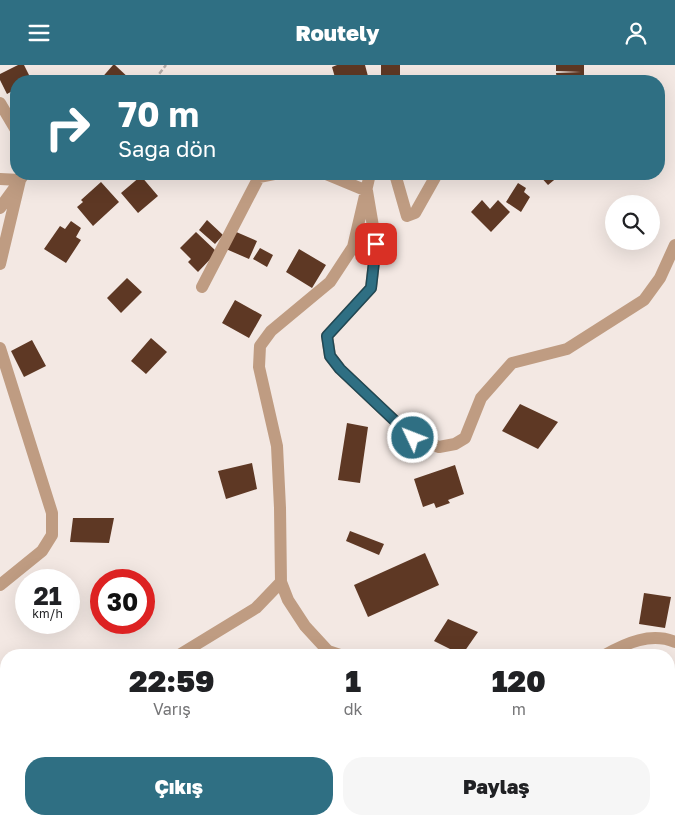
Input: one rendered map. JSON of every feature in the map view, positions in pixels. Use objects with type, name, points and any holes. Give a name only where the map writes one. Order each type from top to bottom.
[{"type":"street","points":[[0,103],[10,120]]},
{"type":"street","points":[[0,208],[20,180]]},
{"type":"street","points":[[0,264],[21,180]]},
{"type":"street","points":[[202,287],[257,180]]},
{"type":"street","points":[[340,180],[367,191]]},
{"type":"street","points":[[326,649],[305,626],[288,600],[281,582],[277,446],[259,367],[260,346],[271,331],[330,283],[353,247],[369,180]]},
{"type":"street","points":[[398,180],[407,216],[415,213],[434,180]]},
{"type":"street","points":[[367,191],[376,244],[371,288],[327,336],[330,356],[340,369],[413,438],[439,447],[455,444],[465,438],[481,398],[512,363],[567,349],[644,301],[660,279],[675,245]]},
{"type":"street","points":[[0,347],[52,513],[52,535],[42,551],[0,585]]},
{"type":"street","points":[[189,649],[256,609],[281,582]]},
{"type":"street","points":[[616,649],[645,638],[668,639],[675,642]]},
{"type":"building","points":[[18,65],[24,65],[29,75],[10,75],[10,92],[7,94],[0,80],[0,74]]},
{"type":"building","points":[[115,65],[126,75],[104,75]]},
{"type":"building","points":[[337,65],[365,65],[368,75],[334,75],[332,67]]},
{"type":"building","points":[[381,65],[400,65],[400,75],[381,75]]},
{"type":"building","points":[[556,65],[584,65],[584,75],[556,75],[556,73],[581,72],[556,71]]},
{"type":"building","points":[[136,180],[144,180],[158,196],[138,213],[121,193]]},
{"type":"building","points":[[543,180],[554,180],[548,185]]},
{"type":"building","points":[[101,182],[119,202],[93,226],[77,207],[83,202],[81,200]]},
{"type":"building","points":[[518,183],[526,188],[524,192],[530,197],[521,212],[506,202]]},
{"type":"building","points":[[482,200],[490,209],[498,200],[510,212],[491,232],[471,212]]},
{"type":"building","points":[[207,220],[223,235],[215,244],[199,230]]},
{"type":"building","points":[[71,221],[81,228],[76,237],[81,240],[66,263],[44,249],[60,226],[65,229]]},
{"type":"building","points":[[234,231],[257,241],[249,259],[226,249]]},
{"type":"building","points":[[196,232],[217,252],[198,272],[188,262],[191,259],[180,248]]},
{"type":"building","points":[[260,248],[273,255],[267,267],[253,259]]},
{"type":"building","points":[[299,249],[326,265],[312,288],[286,272]]},
{"type":"building","points":[[127,278],[142,292],[121,313],[107,298]]},
{"type":"building","points":[[235,300],[262,315],[249,338],[222,323]]},
{"type":"building","points":[[151,338],[167,352],[146,374],[131,361]]},
{"type":"building","points":[[32,340],[46,366],[24,377],[11,351]]},
{"type":"building","points":[[520,404],[558,422],[538,449],[502,431]]},
{"type":"building","points":[[347,423],[368,427],[360,483],[338,480]]},
{"type":"building","points":[[252,463],[257,489],[226,499],[218,471]]},
{"type":"building","points":[[455,465],[464,494],[448,500],[450,503],[436,508],[434,503],[423,507],[414,479]]},
{"type":"building","points":[[73,518],[114,518],[109,543],[70,542]]},
{"type":"building","points":[[350,531],[384,544],[379,555],[346,541]]},
{"type":"building","points":[[425,553],[439,585],[368,617],[354,585]]},
{"type":"building","points":[[644,593],[671,597],[665,628],[639,624]]},
{"type":"building","points":[[448,619],[478,632],[466,649],[450,649],[434,641]]},
{"type":"route","points":[[376,244],[371,288],[327,336],[330,356],[340,369],[413,438]]}]
